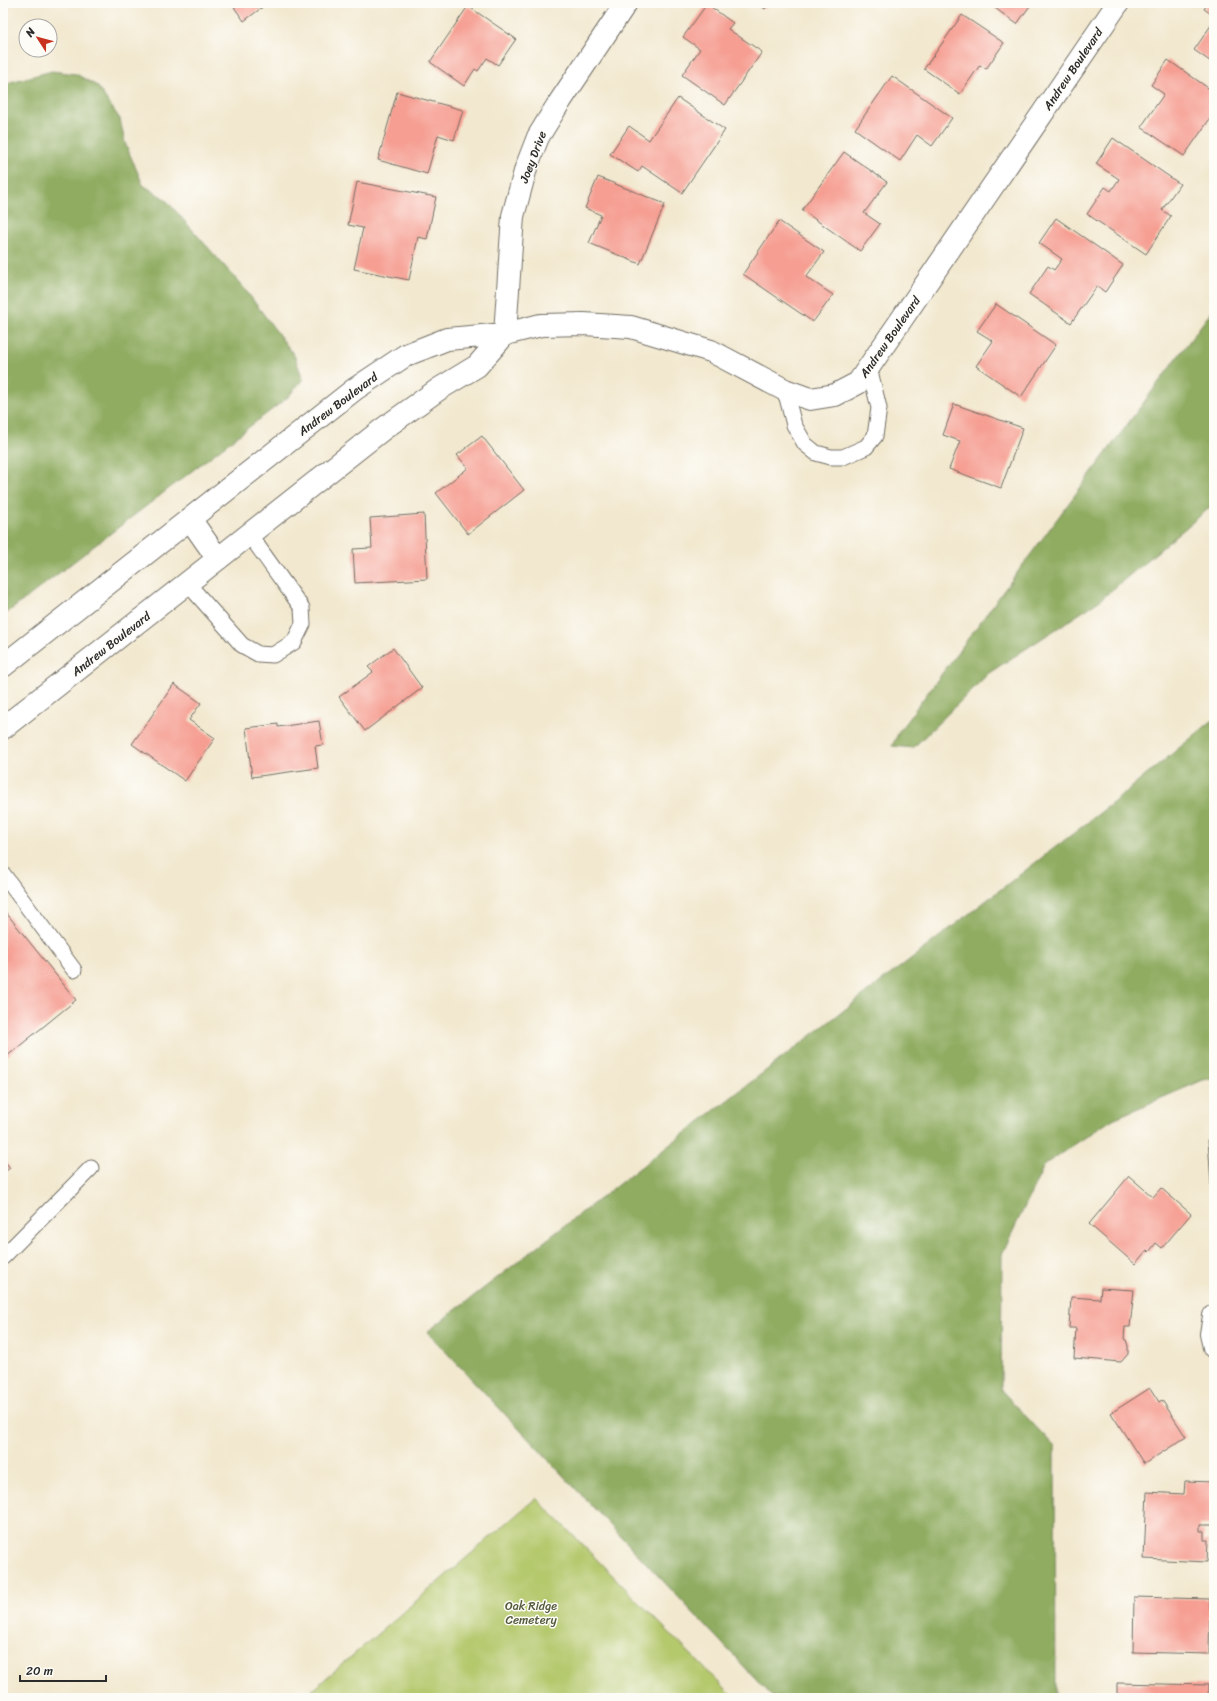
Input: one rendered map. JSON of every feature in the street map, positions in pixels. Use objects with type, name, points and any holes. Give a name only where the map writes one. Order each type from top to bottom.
[{"type":"street","name":"Joey Drive","points":[[505,334],[513,216],[526,168],[538,137],[626,3]]},
{"type":"street","name":"Andrew Boulevard","points":[[3,666],[354,389],[406,355],[447,339],[505,334],[541,325],[584,324],[631,327],[710,351],[785,390],[810,399],[835,395],[858,383],[1118,3]]},
{"type":"street","name":"Andrew Boulevard","points":[[3,728],[188,584],[383,429],[439,389],[477,366],[505,334]]},
{"type":"street","points":[[190,519],[218,559]]},
{"type":"street","points":[[1214,1316],[1211,1334],[1214,1347]]},
{"type":"lane","points":[[785,390],[794,425],[805,444],[816,453],[831,457],[843,457],[866,447],[875,436],[878,408],[869,367]]},
{"type":"lane","points":[[188,584],[242,645],[252,651],[258,654],[272,655],[294,642],[302,624],[302,608],[249,534]]},
{"type":"lane","points":[[3,874],[74,970]]},
{"type":"lane","points":[[3,1257],[91,1168]]},
{"type":"green space","points":[[52,71],[76,74],[97,86],[120,119],[125,143],[143,185],[165,199],[244,288],[294,355],[303,379],[287,398],[3,616],[3,84]]},
{"type":"green space","points":[[1214,308],[1214,504],[1099,601],[989,673],[913,748],[892,746],[900,730]]},
{"type":"green space","points":[[1214,719],[1214,1078],[1203,1080],[1113,1119],[1045,1164],[1002,1254],[1001,1390],[1055,1447],[1056,1698],[774,1698],[427,1332],[1114,802]]},
{"type":"green space","name":"Oak Ridge Cemetery","points":[[536,1498],[734,1698],[303,1698]]},
{"type":"building","points":[[231,3],[268,3],[244,21]]},
{"type":"building","points":[[757,3],[769,3],[765,9]]},
{"type":"building","points":[[988,3],[1032,3],[1017,24]]},
{"type":"building","points":[[1208,3],[1214,3],[1214,16],[1204,9]]},
{"type":"building","points":[[707,4],[733,23],[728,29],[762,52],[725,105],[682,75],[700,49],[683,37]]},
{"type":"building","points":[[468,6],[516,39],[498,65],[487,58],[478,71],[475,69],[464,86],[430,62]]},
{"type":"building","points":[[962,15],[1004,43],[986,69],[980,65],[960,94],[924,69]]},
{"type":"building","points":[[1214,21],[1214,64],[1194,50]]},
{"type":"building","points":[[1168,60],[1214,92],[1214,113],[1184,156],[1141,127],[1164,94],[1151,85]]},
{"type":"building","points":[[892,76],[952,118],[932,146],[917,135],[900,161],[855,129]]},
{"type":"building","points":[[397,92],[463,110],[454,140],[438,135],[427,174],[378,160]]},
{"type":"building","points":[[678,98],[725,130],[682,193],[642,166],[638,172],[610,154],[629,126],[649,140]]},
{"type":"building","points":[[1113,138],[1180,184],[1162,210],[1171,216],[1146,254],[1087,214],[1105,187],[1111,191],[1119,179],[1096,164]]},
{"type":"building","points":[[844,152],[887,182],[864,213],[880,224],[860,251],[802,210]]},
{"type":"building","points":[[598,177],[665,204],[640,264],[589,243],[601,215],[585,208]]},
{"type":"building","points":[[357,182],[436,197],[427,239],[418,237],[409,280],[354,269],[363,228],[348,225]]},
{"type":"building","points":[[1056,218],[1123,265],[1105,292],[1097,286],[1071,323],[1029,294],[1048,266],[1054,270],[1062,259],[1039,243]]},
{"type":"building","points":[[779,221],[824,252],[806,277],[833,295],[813,322],[743,274]]},
{"type":"building","points":[[996,304],[1056,345],[1021,397],[976,366],[993,341],[977,331]]},
{"type":"building","points":[[954,404],[1023,428],[1001,488],[949,469],[960,441],[943,435]]},
{"type":"building","points":[[482,436],[524,490],[468,534],[436,493],[468,468],[457,455]]},
{"type":"building","points":[[424,514],[427,579],[355,583],[353,549],[372,548],[370,518]]},
{"type":"building","points":[[393,648],[422,688],[365,731],[339,697],[373,672],[368,667]]},
{"type":"building","points":[[174,684],[201,703],[189,720],[215,738],[185,781],[132,744]]},
{"type":"building","points":[[319,721],[323,745],[315,746],[318,768],[252,777],[246,728],[278,724],[278,727]]},
{"type":"building","points":[[3,909],[76,1000],[6,1057],[3,1053]]},
{"type":"building","points":[[1214,1138],[1214,1185],[1211,1185],[1208,1139]]},
{"type":"building","points":[[3,1159],[10,1168],[3,1173]]},
{"type":"building","points":[[1129,1176],[1153,1197],[1161,1188],[1191,1214],[1162,1248],[1156,1243],[1149,1252],[1147,1250],[1135,1264],[1089,1224]]},
{"type":"building","points":[[1101,1288],[1134,1290],[1130,1327],[1125,1327],[1124,1339],[1126,1340],[1128,1346],[1128,1354],[1121,1362],[1074,1358],[1076,1328],[1069,1328],[1071,1297],[1100,1299]]},
{"type":"building","points":[[1150,1388],[1159,1402],[1162,1400],[1186,1437],[1144,1464],[1111,1413]]},
{"type":"building","points":[[1185,1481],[1214,1482],[1214,1525],[1200,1525],[1200,1531],[1204,1531],[1204,1540],[1208,1540],[1207,1562],[1144,1559],[1147,1492],[1184,1494]]},
{"type":"building","points":[[1134,1597],[1210,1599],[1209,1654],[1133,1652]]},
{"type":"building","points":[[1117,1683],[1208,1685],[1208,1698],[1117,1698]]}]
